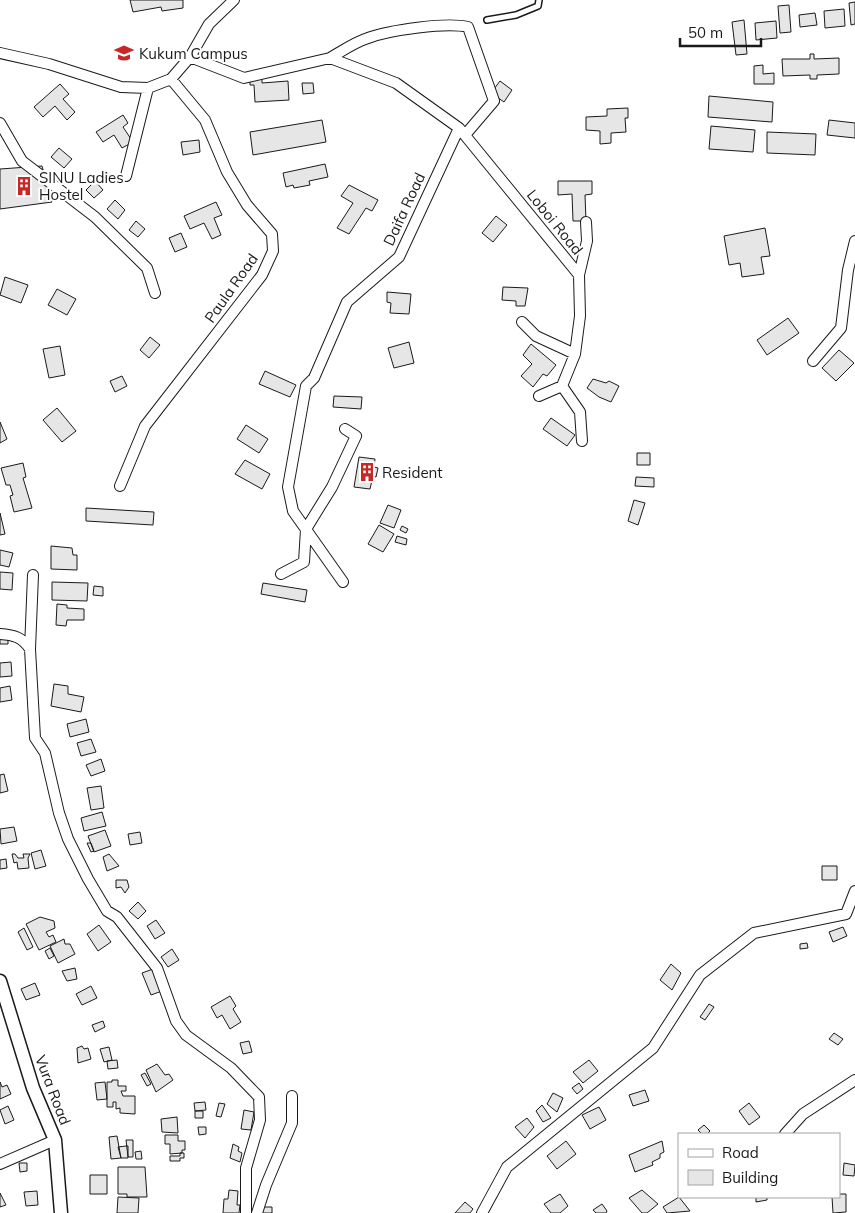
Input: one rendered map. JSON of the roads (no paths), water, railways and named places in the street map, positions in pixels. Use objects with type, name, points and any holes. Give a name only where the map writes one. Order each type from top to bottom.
[{"type":"street","points":[[0,53],[50,64],[121,87],[148,88],[171,80],[190,57],[209,24],[234,0]]},
{"type":"street","name":"Daifa Road","points":[[330,58],[368,38],[412,29],[460,25],[468,27],[494,101],[462,132],[399,257],[347,302],[314,378],[306,386],[288,487],[293,511],[343,582]]},
{"type":"street","points":[[190,57],[244,78],[330,58],[396,83],[462,132]]},
{"type":"street","name":"Paula Road","points":[[120,486],[145,426],[262,275],[273,251],[272,234],[247,205],[227,172],[205,120],[171,80]]},
{"type":"street","points":[[126,176],[148,88]]},
{"type":"street","points":[[0,123],[22,161],[94,217],[148,268],[155,293]]},
{"type":"street","name":"Loboi Road","points":[[462,132],[579,275],[580,316],[575,354],[562,386]]},
{"type":"street","points":[[579,275],[587,241],[586,222]]},
{"type":"street","points":[[813,361],[841,328],[848,270],[855,241]]},
{"type":"street","points":[[522,322],[536,336],[575,354]]},
{"type":"street","points":[[539,396],[562,386],[580,412],[582,441]]},
{"type":"street","points":[[281,574],[304,562],[306,529],[332,487],[356,436],[345,429]]},
{"type":"street","points":[[33,575],[30,649],[35,738],[45,753],[59,813],[88,879],[107,911],[117,917],[157,968],[176,1021],[186,1035],[231,1068],[259,1097],[260,1120],[246,1168],[246,1213]]},
{"type":"street","points":[[0,634],[12,635],[23,639],[30,649]]},
{"type":"street","points":[[482,1213],[507,1167],[653,1048],[700,976],[754,933],[846,914],[855,891]]},
{"type":"street","name":"Vura Road","points":[[0,981],[33,1088],[55,1140],[61,1213]]},
{"type":"street","points":[[786,1133],[803,1114],[855,1080]]},
{"type":"street","points":[[257,1213],[266,1184],[292,1123],[292,1096]]},
{"type":"street","points":[[0,1164],[55,1140]]},
{"type":"lane","points":[[486,20],[516,15],[538,6],[539,0]]},
{"type":"place","name":"Kukum Campus","points":[[124,53]]},
{"type":"place","name":"SINU Ladies Hostel","points":[[24,186]]},
{"type":"place","name":"Resident","points":[[367,472]]}]
